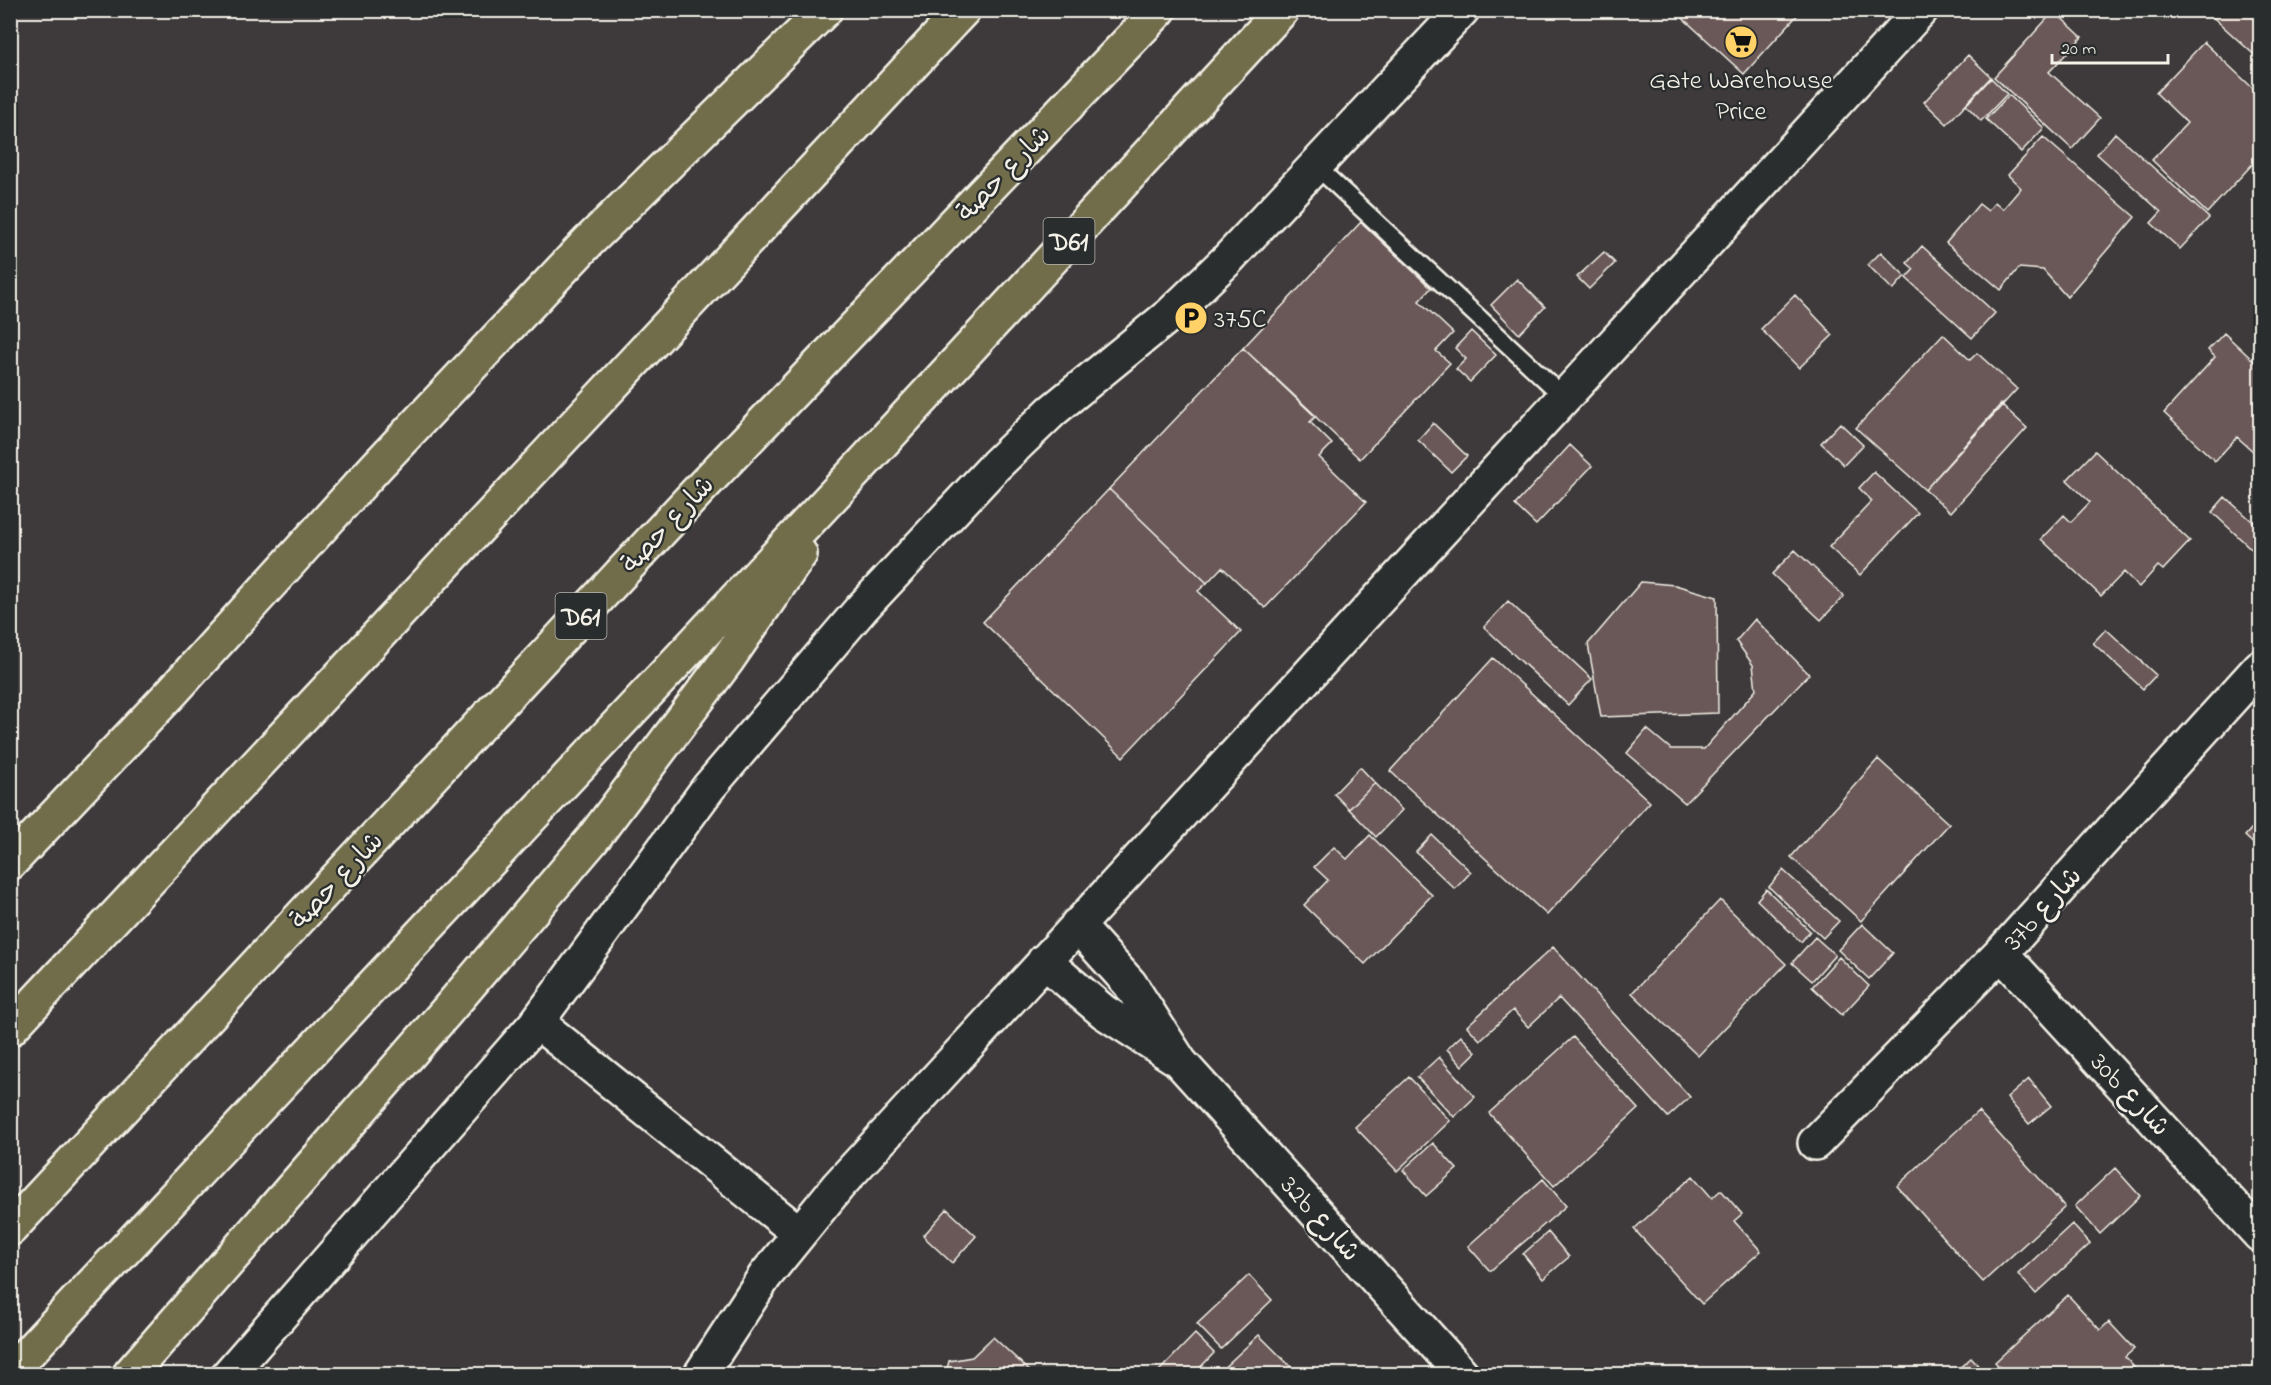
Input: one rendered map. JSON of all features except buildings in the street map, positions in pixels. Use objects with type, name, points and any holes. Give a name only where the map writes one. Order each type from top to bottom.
[{"type":"main road","points":[[10,863],[173,691],[375,468],[588,242],[825,10]]},
{"type":"main road","points":[[10,1029],[963,10]]},
{"type":"main road","name":"شارع حصة","points":[[10,1229],[688,500],[1159,10]]},
{"type":"main road","name":"D61","points":[[10,1372],[855,472],[1282,10]]},
{"type":"main road","points":[[130,1374],[446,1012],[592,840],[728,659],[855,472]]},
{"type":"street","points":[[229,1374],[537,1022],[709,787],[862,608],[1052,411],[1172,313],[1227,260],[1317,167],[1462,10]]},
{"type":"street","points":[[700,1374],[740,1311],[838,1186],[1921,10]]},
{"type":"street","name":"37b شارع","points":[[1815,1143],[2001,953],[2260,667]]},
{"type":"street","name":"32b شارع","points":[[1077,925],[1130,984],[1180,1062],[1462,1374]]},
{"type":"street","name":"30b شارع","points":[[2001,953],[2260,1235]]},
{"type":"street","name":"32b شارع","points":[[1044,961],[1104,1012],[1180,1062]]},
{"type":"street","points":[[537,1022],[799,1233]]},
{"type":"lane","points":[[1317,167],[1564,397]]},
{"type":"place","name":"Gate Warehouse Price","points":[[1741,42]]},
{"type":"place","name":"375C","points":[[1191,318]]}]
